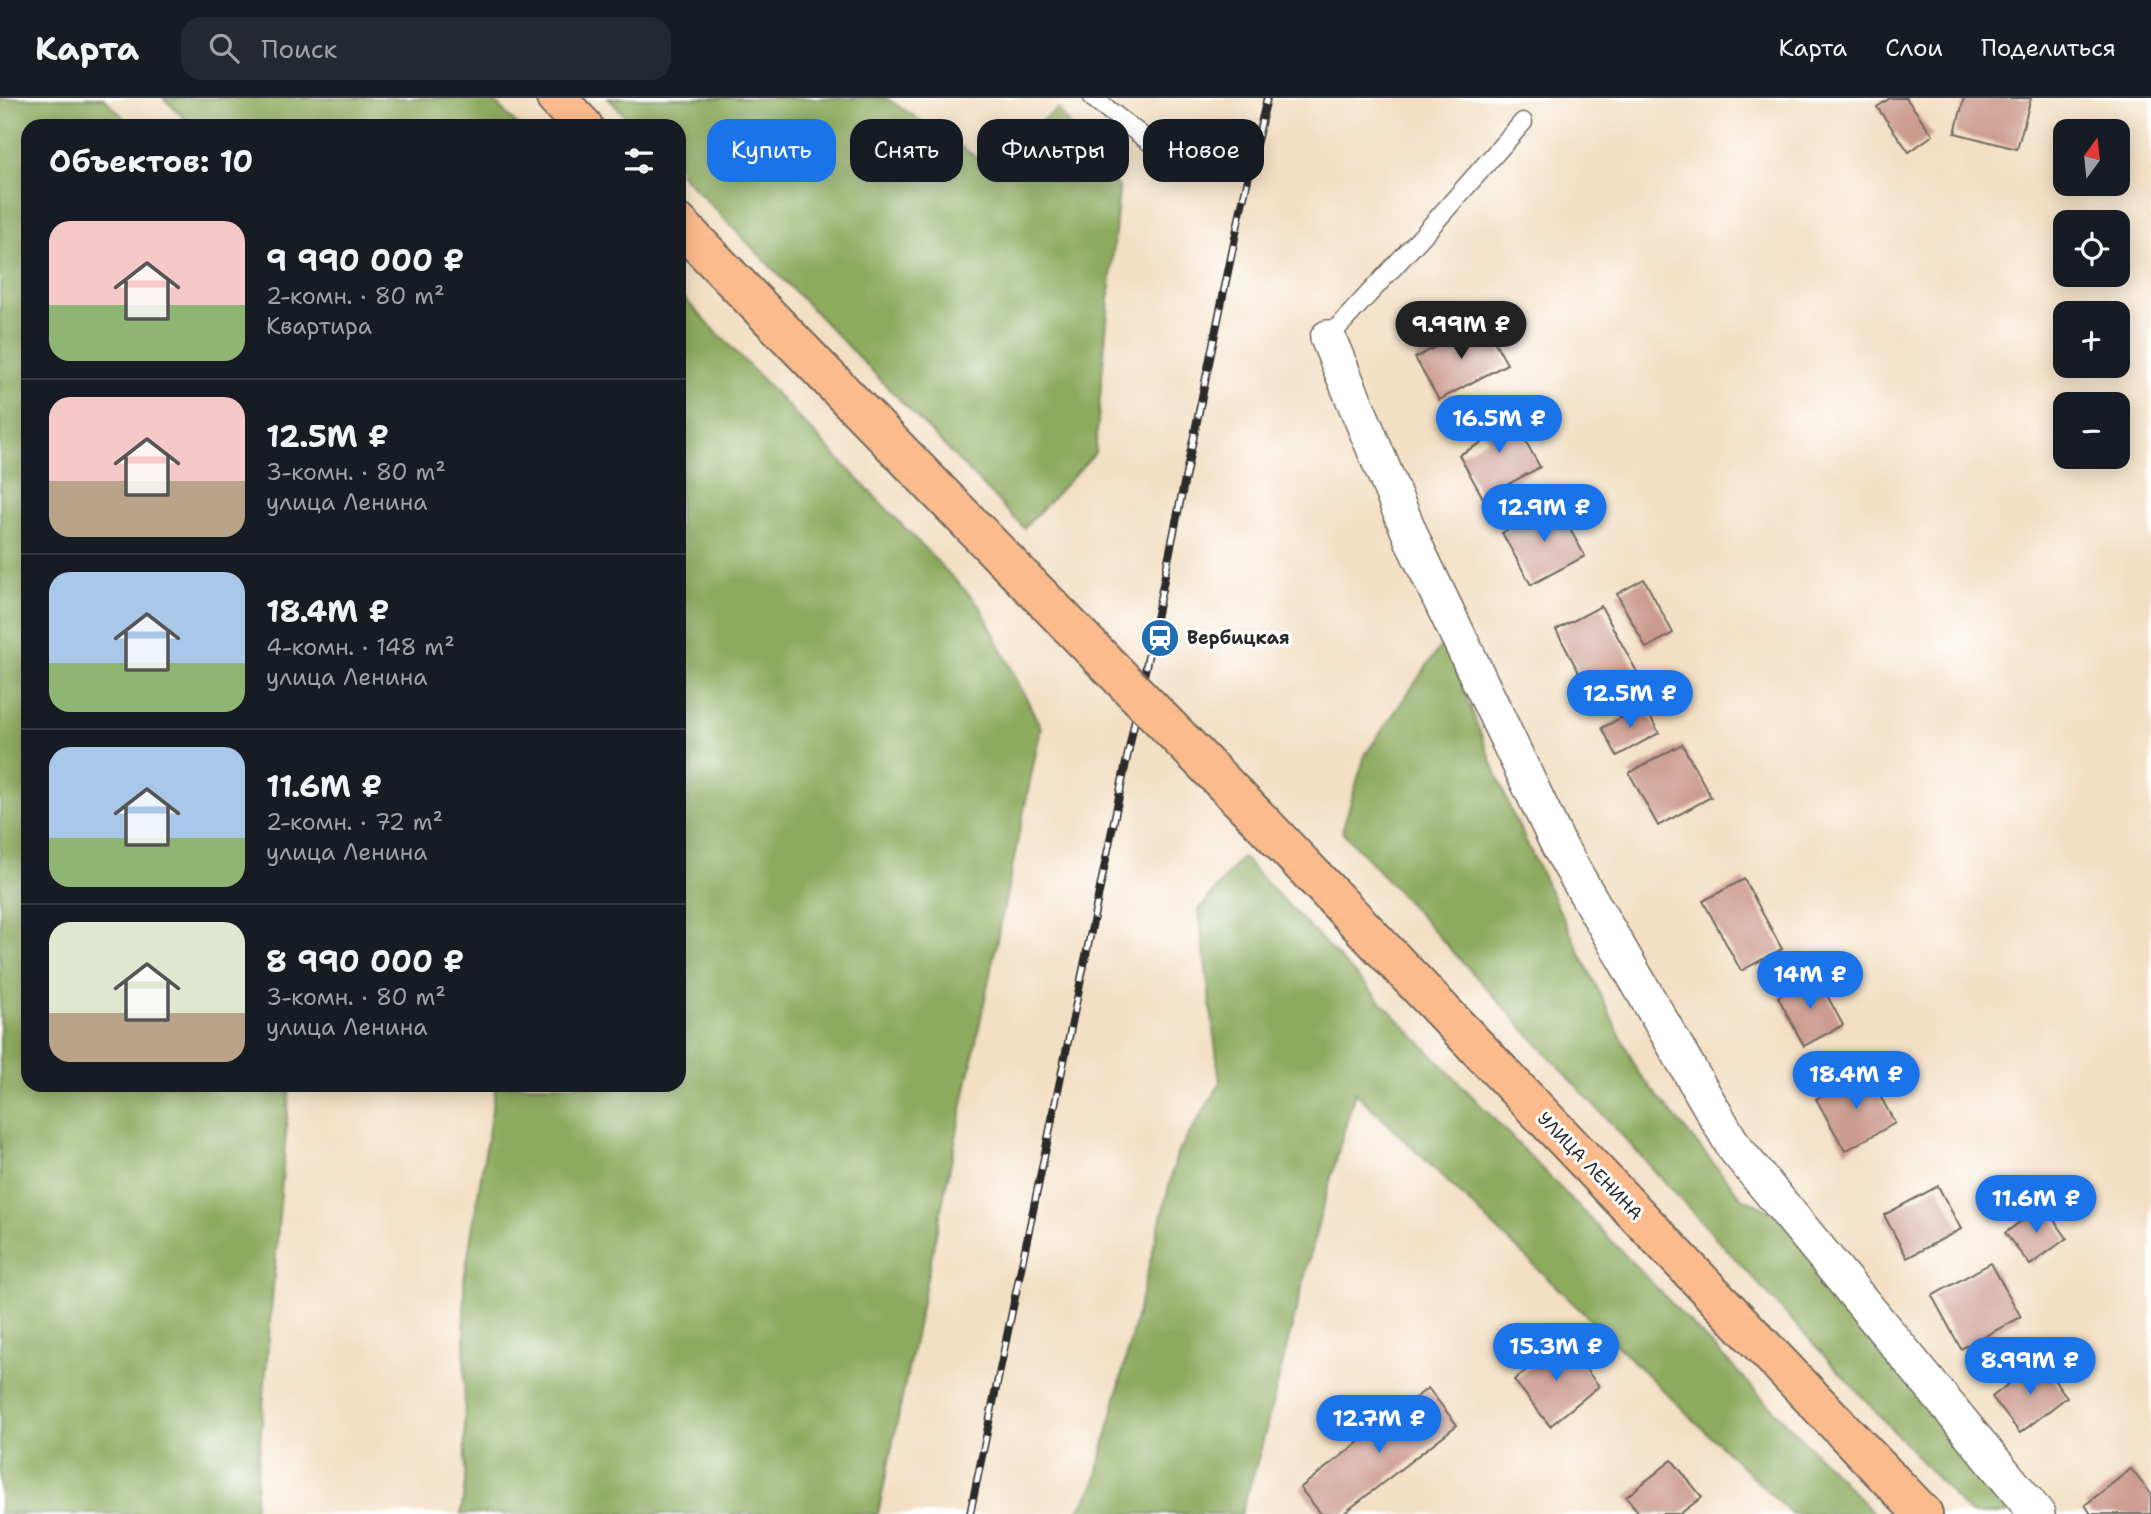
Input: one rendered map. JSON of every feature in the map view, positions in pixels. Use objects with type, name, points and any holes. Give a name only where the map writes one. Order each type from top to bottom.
[{"type":"main road","points":[[556,98],[576,119]]},
{"type":"main road","name":"УЛИЦА ЛЕНИНА","points":[[686,232],[1257,817],[1923,1514]]},
{"type":"street","points":[[1328,338],[1415,546],[1559,846],[1734,1147],[2037,1514]]},
{"type":"lane","points":[[1093,98],[1143,137]]},
{"type":"lane","points":[[1328,338],[1523,122]]},
{"type":"green space","points":[[0,98],[104,98],[125,119],[21,119],[21,1092],[289,1092],[254,1514],[0,1514]]},
{"type":"green space","points":[[163,98],[491,98],[511,119],[186,119]]},
{"type":"green space","points":[[608,98],[886,98],[918,119],[850,119],[850,182],[963,182],[963,148],[977,157],[977,182],[1114,182],[1119,188],[1095,453],[1024,528],[686,179],[686,119],[628,119]]},
{"type":"green space","points":[[1058,109],[1066,119],[1044,119]]},
{"type":"green space","points":[[686,300],[980,606],[1041,728],[878,1514],[461,1514],[465,1484],[464,1280],[495,1092],[686,1092]]},
{"type":"green space","points":[[1444,641],[1512,813],[1639,1074],[1742,1198],[1820,1234],[2007,1514],[1970,1514],[1342,831],[1365,755]]},
{"type":"green space","points":[[1242,857],[1874,1514],[1791,1514],[1355,1092],[1259,1456],[1241,1514],[1077,1514],[1094,1486],[1177,1154],[1220,1084],[1199,910]]},
{"type":"building","points":[[1890,98],[1906,98],[1933,135],[1909,152],[1877,107]]},
{"type":"building","points":[[1964,98],[2031,98],[2017,149],[1955,133]]},
{"type":"building","points":[[1483,321],[1507,364],[1439,400],[1415,358]]},
{"type":"building","points":[[1507,408],[1540,467],[1483,498],[1459,455],[1488,439],[1479,423]]},
{"type":"building","points":[[1556,504],[1585,556],[1531,585],[1502,533]]},
{"type":"building","points":[[1644,579],[1673,633],[1646,648],[1617,594]]},
{"type":"building","points":[[1601,606],[1642,681],[1597,706],[1556,630]]},
{"type":"building","points":[[1644,705],[1659,733],[1617,756],[1602,728]]},
{"type":"building","points":[[1682,744],[1711,797],[1658,826],[1629,773]]},
{"type":"building","points":[[1744,879],[1782,949],[1741,971],[1703,901]]},
{"type":"building","points":[[1816,975],[1843,1025],[1804,1046],[1778,997]]},
{"type":"building","points":[[1867,1072],[1895,1123],[1845,1151],[1816,1099]]},
{"type":"building","points":[[1938,1186],[1961,1229],[1907,1258],[1884,1215]]},
{"type":"building","points":[[2043,1205],[2067,1238],[2030,1265],[2005,1233]]},
{"type":"building","points":[[1991,1263],[2021,1317],[1961,1349],[1932,1296]]},
{"type":"building","points":[[1563,1341],[1599,1386],[1550,1426],[1514,1380]]},
{"type":"building","points":[[2039,1360],[2067,1397],[2020,1433],[1992,1397]]},
{"type":"building","points":[[1428,1388],[1457,1425],[1343,1514],[1321,1514],[1300,1488]]},
{"type":"building","points":[[1672,1460],[1702,1497],[1680,1514],[1640,1514],[1626,1497]]},
{"type":"building","points":[[2131,1469],[2151,1494],[2151,1514],[2091,1514],[2085,1505]]},
{"type":"railway","points":[[970,1514],[1241,209],[1267,98]]},
{"type":"place","name":"Вербицкая","points":[[1160,638]]}]
